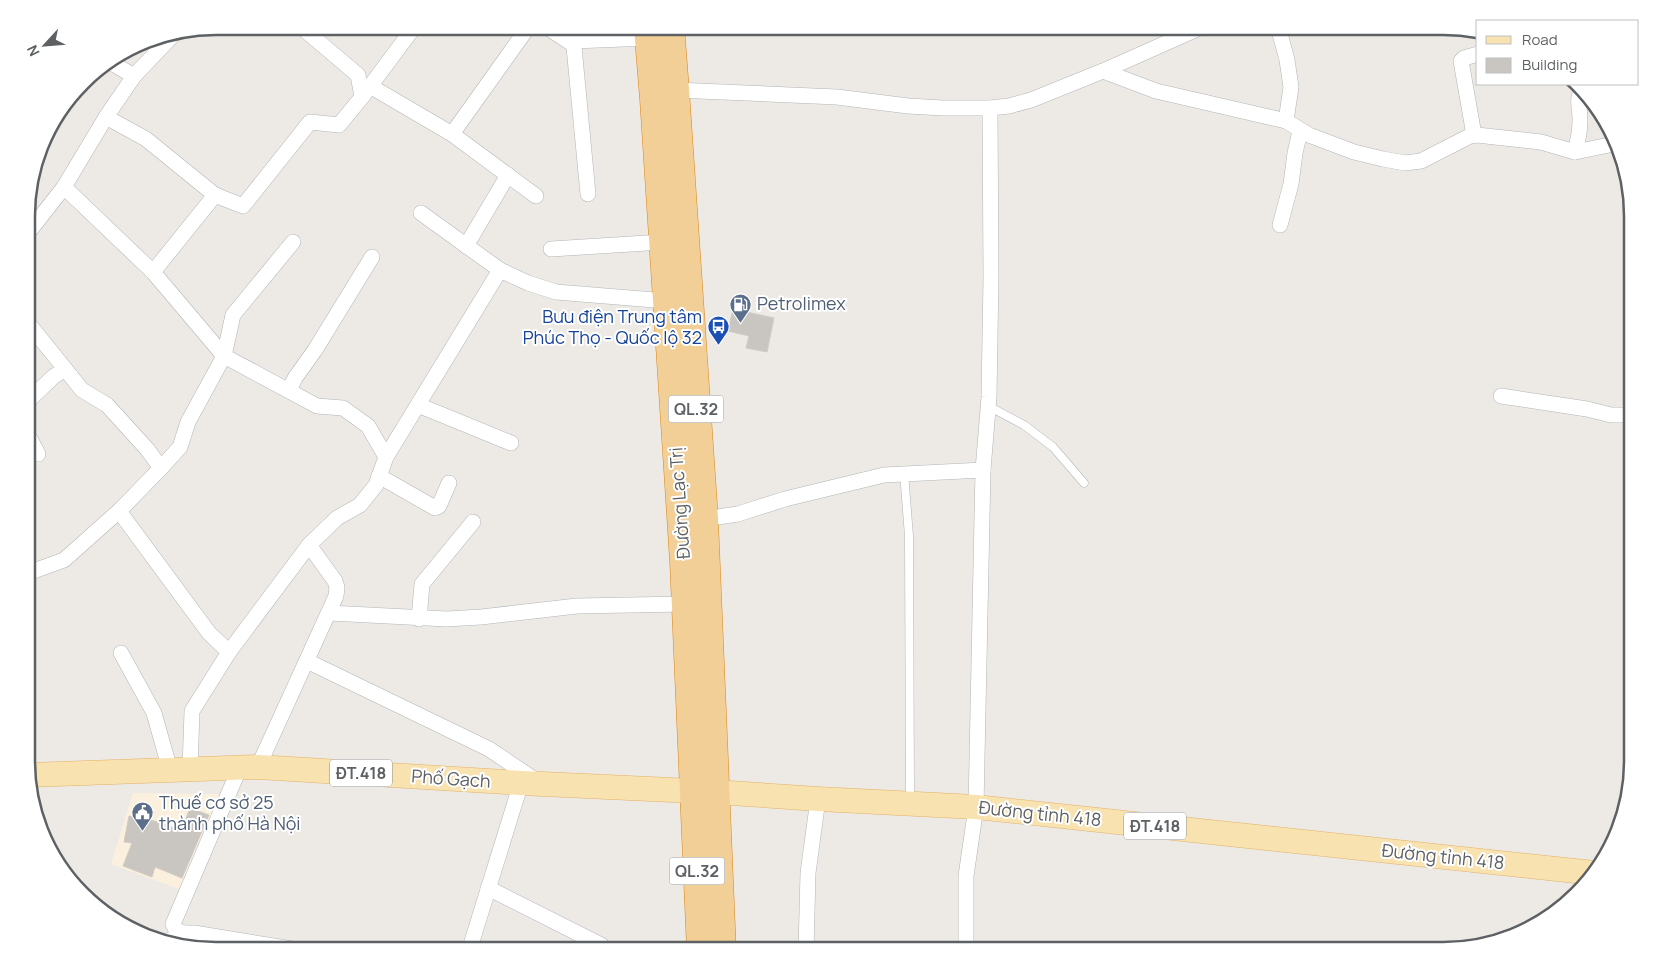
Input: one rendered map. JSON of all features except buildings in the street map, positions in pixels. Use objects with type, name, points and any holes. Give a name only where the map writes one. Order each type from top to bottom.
[{"type":"highway","name":"Đường Lạc Trị","points":[[655,35],[663,242],[684,562],[685,604],[721,942]]},
{"type":"highway","name":"Đường Lạc Trị","points":[[657,35],[676,90],[704,519],[704,791],[701,942]]},
{"type":"main road","name":"Phố Gạch","points":[[35,775],[249,767],[532,784],[704,791]]},
{"type":"main road","name":"Đường tỉnh 418","points":[[704,791],[976,807],[1586,872]]},
{"type":"street","points":[[311,35],[358,75],[366,92],[452,134],[536,196]]},
{"type":"street","points":[[106,117],[146,139],[216,195],[243,206],[310,122],[339,125],[408,35]]},
{"type":"street","points":[[452,134],[523,35]]},
{"type":"street","points":[[588,194],[573,37],[596,35]]},
{"type":"street","points":[[676,90],[837,97],[908,106],[990,108],[1009,106],[1031,100],[1103,71],[1184,35]]},
{"type":"street","points":[[1280,35],[1291,87],[1286,121]]},
{"type":"street","points":[[35,224],[64,187],[106,117],[134,76],[166,42]]},
{"type":"street","points":[[1474,136],[1461,61],[1464,58],[1476,55]]},
{"type":"street","points":[[116,66],[134,76]]},
{"type":"street","points":[[1103,71],[1156,91],[1286,121],[1300,131],[1354,152],[1370,157],[1405,163],[1421,162],[1470,136],[1541,142],[1575,152],[1609,145]]},
{"type":"street","points":[[1575,152],[1579,139],[1579,97]]},
{"type":"street","points":[[966,942],[966,876],[976,807],[983,470],[988,406],[991,278],[990,108]]},
{"type":"street","points":[[1280,225],[1291,184],[1300,131]]},
{"type":"street","points":[[466,246],[508,175]]},
{"type":"street","points":[[64,187],[154,272],[224,356],[317,406],[343,408],[368,426],[386,457]]},
{"type":"street","points":[[154,272],[216,195]]},
{"type":"street","points":[[421,213],[500,270],[528,283],[556,292],[667,301]]},
{"type":"street","points":[[35,570],[64,560],[119,511],[180,447],[188,422],[224,356],[233,315],[293,242]]},
{"type":"street","points":[[551,249],[663,242]]},
{"type":"street","points":[[289,390],[372,257]]},
{"type":"street","points":[[180,769],[192,711],[229,652],[309,545],[337,518],[360,505],[376,485],[386,457],[500,270]]},
{"type":"street","points":[[35,332],[82,390],[107,405],[147,449],[161,468]]},
{"type":"street","points":[[35,394],[53,377],[65,369]]},
{"type":"street","points":[[1501,396],[1587,409],[1611,415],[1624,415]]},
{"type":"street","points":[[418,406],[511,443]]},
{"type":"street","points":[[35,448],[38,454]]},
{"type":"street","points":[[704,519],[738,514],[785,499],[884,475],[983,470]]},
{"type":"street","points":[[379,476],[435,508],[439,506],[450,483]]},
{"type":"street","points":[[119,511],[209,633],[229,652]]},
{"type":"street","points":[[419,619],[422,584],[473,522]]},
{"type":"street","points":[[250,942],[184,933],[176,930],[173,924],[249,767],[307,661],[330,613],[336,596],[337,587],[335,580],[309,545]]},
{"type":"street","points":[[330,613],[447,619],[577,606],[685,604]]},
{"type":"street","points":[[121,653],[154,713],[180,769]]},
{"type":"street","points":[[307,661],[488,749],[532,784],[488,888],[471,942]]},
{"type":"street","points":[[806,942],[808,873],[818,799]]},
{"type":"street","points":[[488,888],[595,942]]},
{"type":"street","points":[[175,938],[184,933]]},
{"type":"lane","points":[[988,406],[1024,426],[1053,447],[1084,483]]},
{"type":"lane","points":[[904,474],[909,536],[910,803]]},
{"type":"shaded area","points":[[133,793],[223,794],[182,890],[111,864]]},
{"type":"place","name":"Petrolimex","points":[[741,323]]},
{"type":"place","name":"Bưu điện Trung tâm Phúc Thọ - Quốc lộ 32","points":[[718,346]]},
{"type":"place","name":"Thuế cơ sở 25 thành phố Hà Nội","points":[[143,832]]}]
